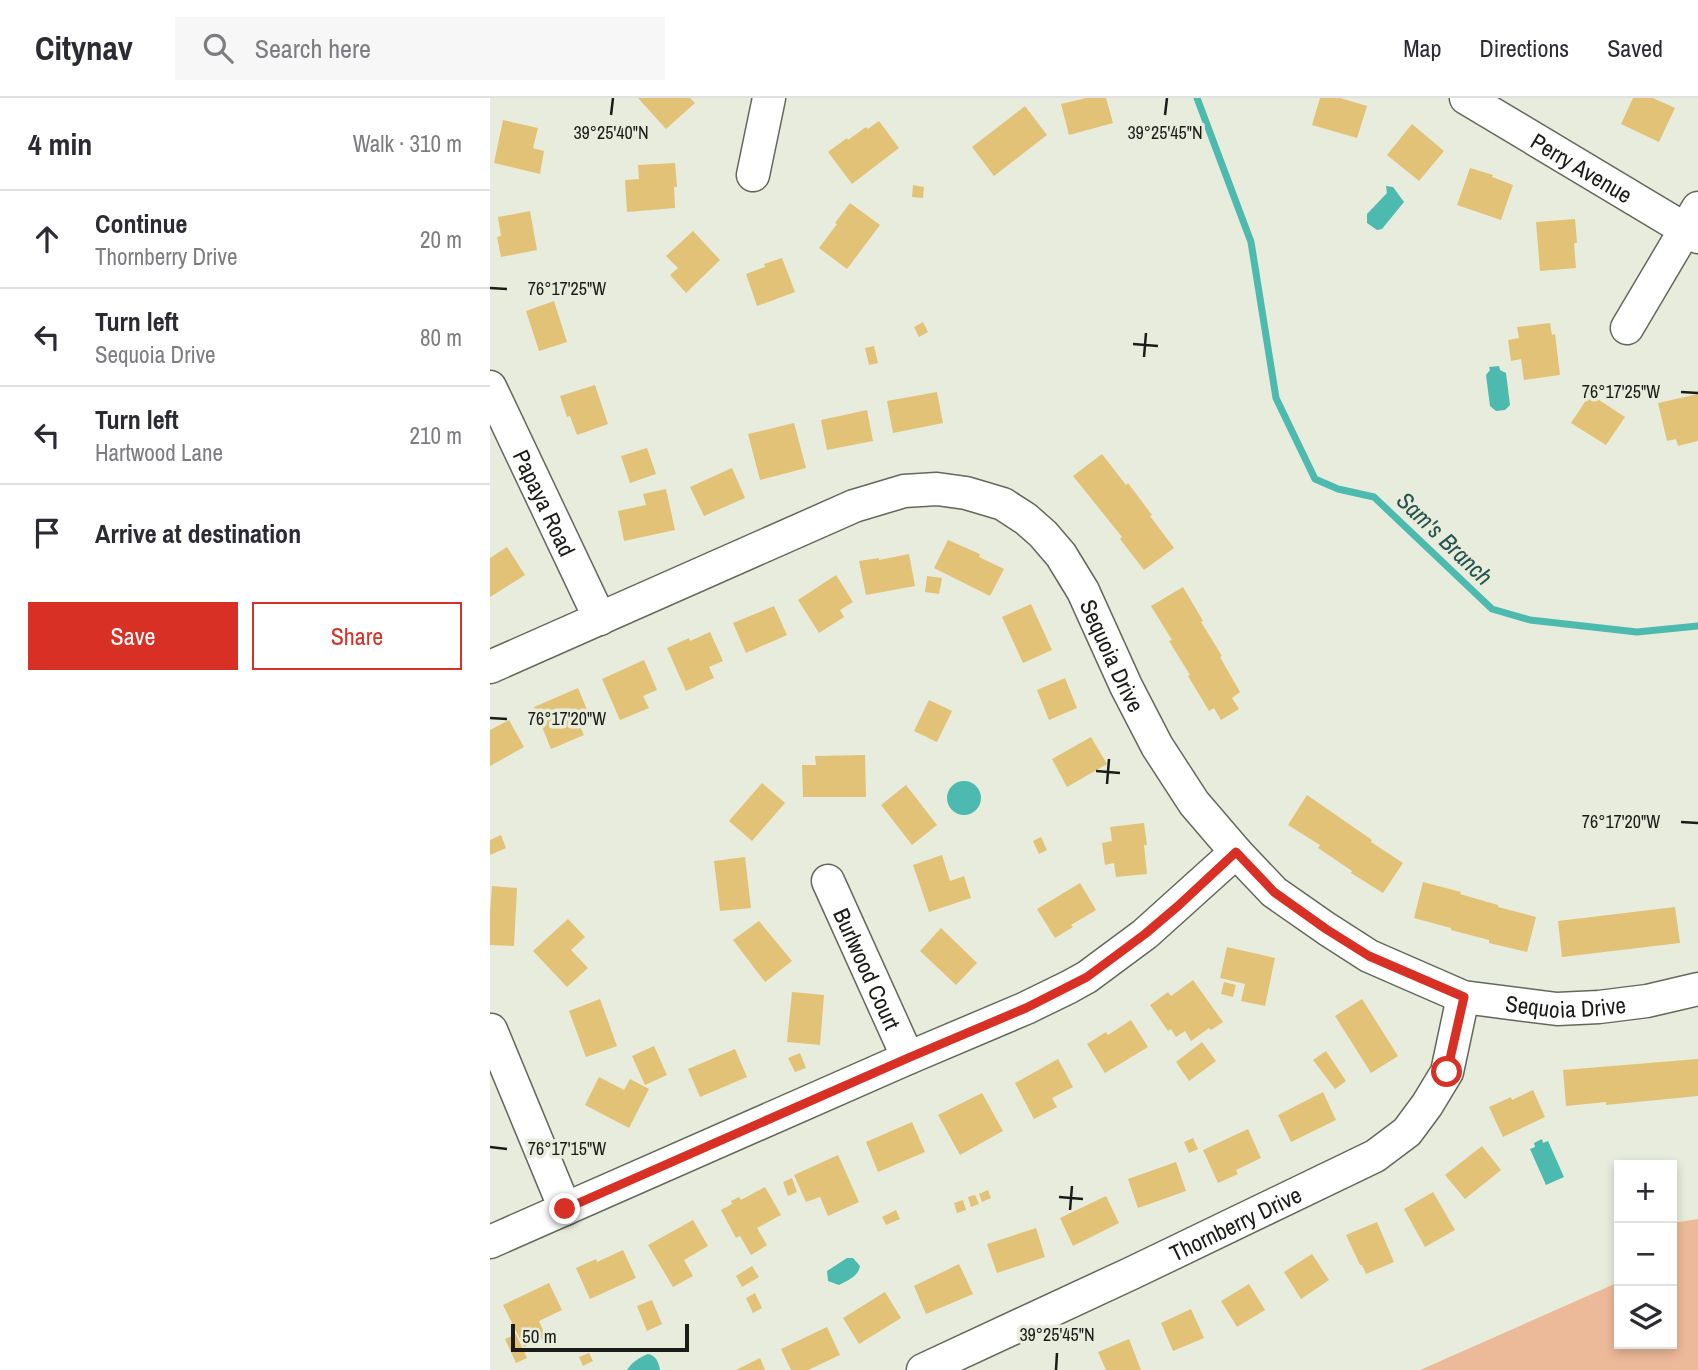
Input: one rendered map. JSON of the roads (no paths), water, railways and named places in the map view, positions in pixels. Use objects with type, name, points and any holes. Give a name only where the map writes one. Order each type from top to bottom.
[{"type":"street","points":[[752,176],[769,98]]},
{"type":"street","name":"Perry Avenue","points":[[1466,98],[1694,225]]},
{"type":"street","points":[[1626,328],[1694,225]]},
{"type":"street","name":"Papaya Road","points":[[490,387],[600,619]]},
{"type":"street","name":"Sequoia Drive","points":[[490,667],[854,506],[904,491],[937,489],[966,493],[1003,504],[1043,534],[1083,591],[1126,686],[1157,746],[1194,803],[1274,892],[1326,929],[1369,956],[1464,997],[1567,1009],[1647,1001],[1698,989]]},
{"type":"street","points":[[490,1242],[1026,1008],[1087,977],[1145,934],[1236,852]]},
{"type":"street","name":"Burlwood Court","points":[[828,881],[908,1058]]},
{"type":"street","name":"Thornberry Drive","points":[[923,1370],[1375,1156],[1407,1132],[1447,1072],[1464,997]]},
{"type":"street","points":[[491,1030],[565,1209]]},
{"type":"water","points":[[1386,186],[1393,187],[1404,202],[1382,229],[1377,230],[1367,223],[1367,214],[1387,193]]},
{"type":"water","points":[[1499,366],[1500,370],[1506,373],[1510,405],[1505,410],[1496,411],[1490,406],[1486,375],[1489,367]]},
{"type":"water","points":[[964,781],[976,786],[981,798],[976,810],[964,815],[952,810],[947,798],[952,786]]},
{"type":"water","points":[[1542,1139],[1543,1143],[1548,1141],[1564,1177],[1546,1185],[1530,1149]]},
{"type":"water","points":[[847,1258],[853,1258],[860,1266],[857,1273],[839,1285],[828,1281],[827,1271]]},
{"type":"water","points":[[648,1354],[657,1360],[660,1370],[627,1370],[636,1360]]},
{"type":"waterway","name":"Sam's Branch","points":[[1197,98],[1251,242],[1276,398],[1315,479],[1338,489],[1374,497],[1492,609],[1530,620],[1637,632],[1698,626]]}]
